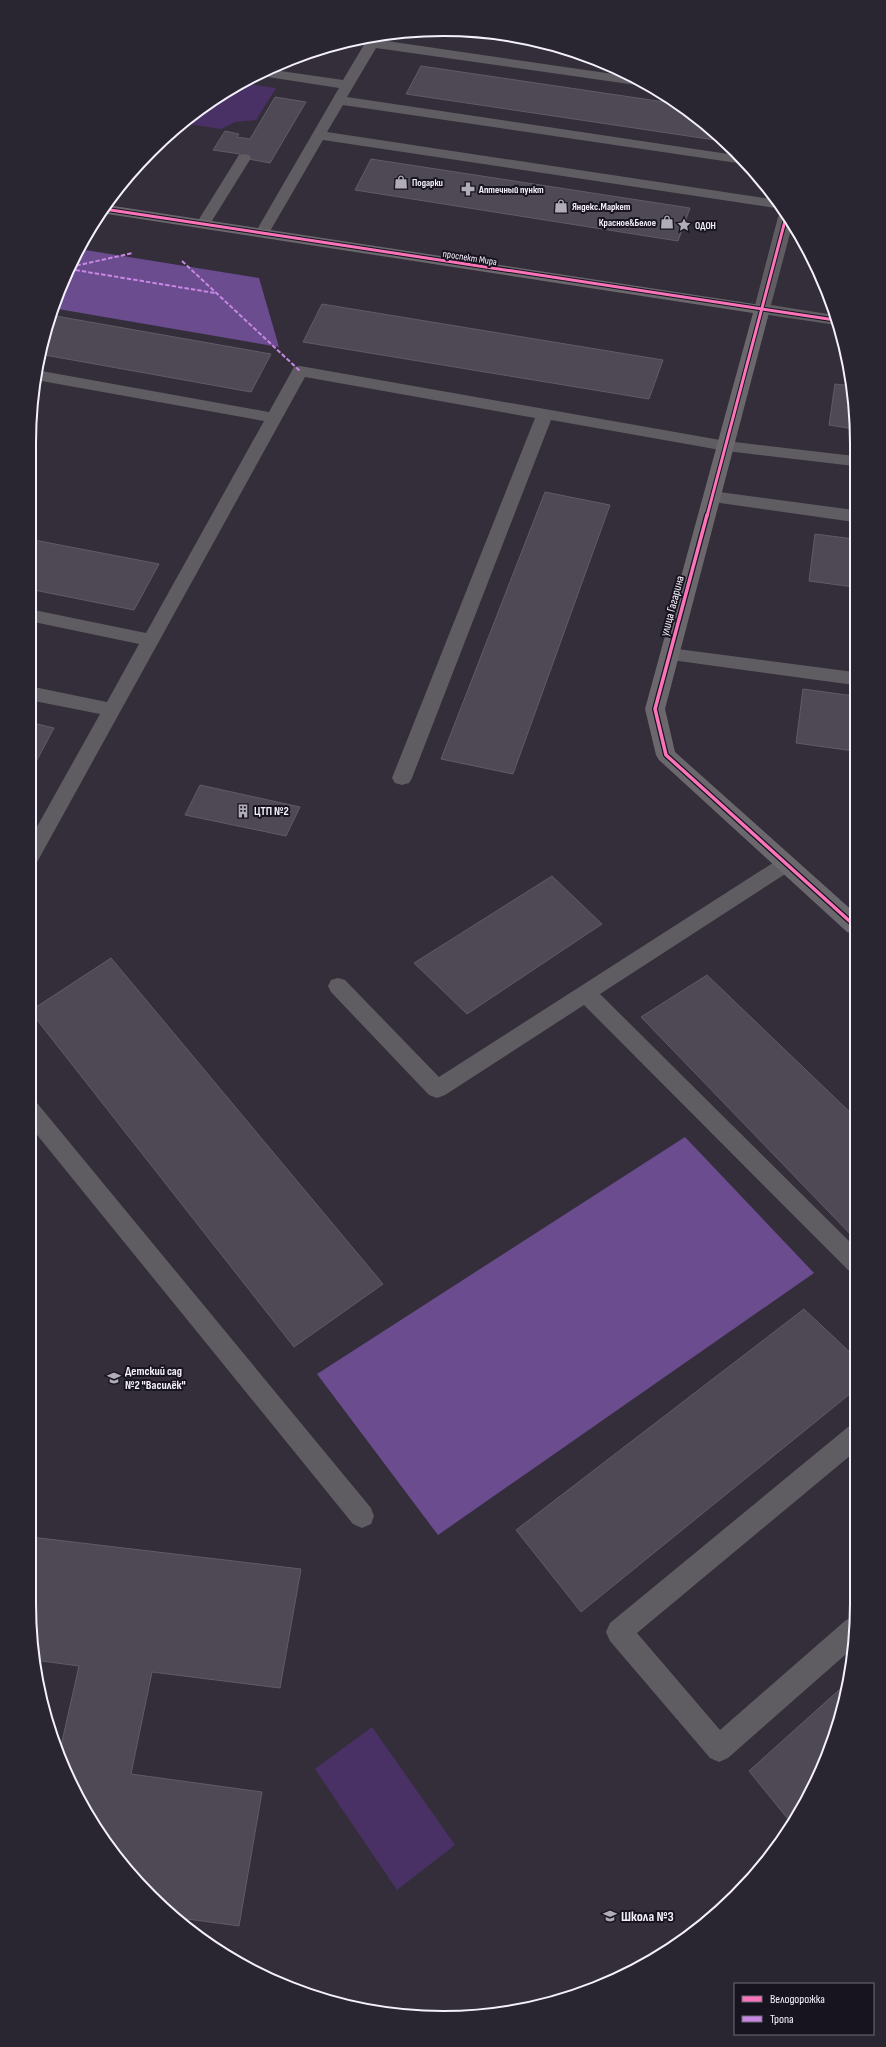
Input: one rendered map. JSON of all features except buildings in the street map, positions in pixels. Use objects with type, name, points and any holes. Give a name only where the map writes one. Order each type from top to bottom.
[{"type":"street","name":"проспект Мира","points":[[110,210],[830,319]]},
{"type":"street","name":"улица Гагарина","points":[[784,223],[655,709],[666,755],[850,922]]},
{"type":"lane","points":[[380,41],[625,79]]},
{"type":"lane","points":[[262,233],[373,42]]},
{"type":"lane","points":[[272,74],[348,85]]},
{"type":"lane","points":[[339,100],[735,159]]},
{"type":"lane","points":[[319,135],[772,204]]},
{"type":"lane","points":[[209,225],[249,159]]},
{"type":"lane","points":[[36,846],[300,371],[726,446],[850,461]]},
{"type":"lane","points":[[42,376],[275,418]]},
{"type":"lane","points":[[402,778],[545,414]]},
{"type":"lane","points":[[712,497],[850,515]]},
{"type":"lane","points":[[36,616],[151,640]]},
{"type":"lane","points":[[670,654],[850,678]]},
{"type":"lane","points":[[36,694],[112,710]]},
{"type":"lane","points":[[338,986],[437,1089],[786,864]]},
{"type":"lane","points":[[586,993],[850,1257]]},
{"type":"lane","points":[[36,1118],[362,1516]]},
{"type":"lane","points":[[849,1634],[719,1749],[619,1632],[850,1440]]},
{"type":"shaded area","points":[[252,84],[276,88],[256,120],[235,122],[221,129],[190,124],[217,105]]},
{"type":"shaded area","points":[[85,250],[259,278],[279,347],[59,309],[67,287]]},
{"type":"shaded area","points":[[685,1137],[814,1273],[438,1535],[317,1374]]},
{"type":"shaded area","points":[[372,1727],[455,1845],[397,1890],[315,1769]]},
{"type":"marked path","points":[[77,265],[133,253]]},
{"type":"marked path","points":[[182,261],[300,371]]},
{"type":"marked path","points":[[75,270],[215,293]]},
{"type":"cycle path","points":[[110,210],[830,319]]},
{"type":"cycle path","points":[[784,223],[655,709],[666,755],[850,921]]},
{"type":"place","name":"Подарки","points":[[401,182]]},
{"type":"place","name":"Аптечный пункт","points":[[468,189]]},
{"type":"place","name":"Яндекс.Маркет","points":[[561,206]]},
{"type":"place","name":"Красное&Белое","points":[[667,222]]},
{"type":"place","name":"ОДОН","points":[[684,225]]},
{"type":"place","name":"ЦТП №2","points":[[243,811]]},
{"type":"place","name":"Детский сад №2 \"Василёк\"","points":[[114,1378]]},
{"type":"place","name":"Школа №3","points":[[610,1916]]}]
